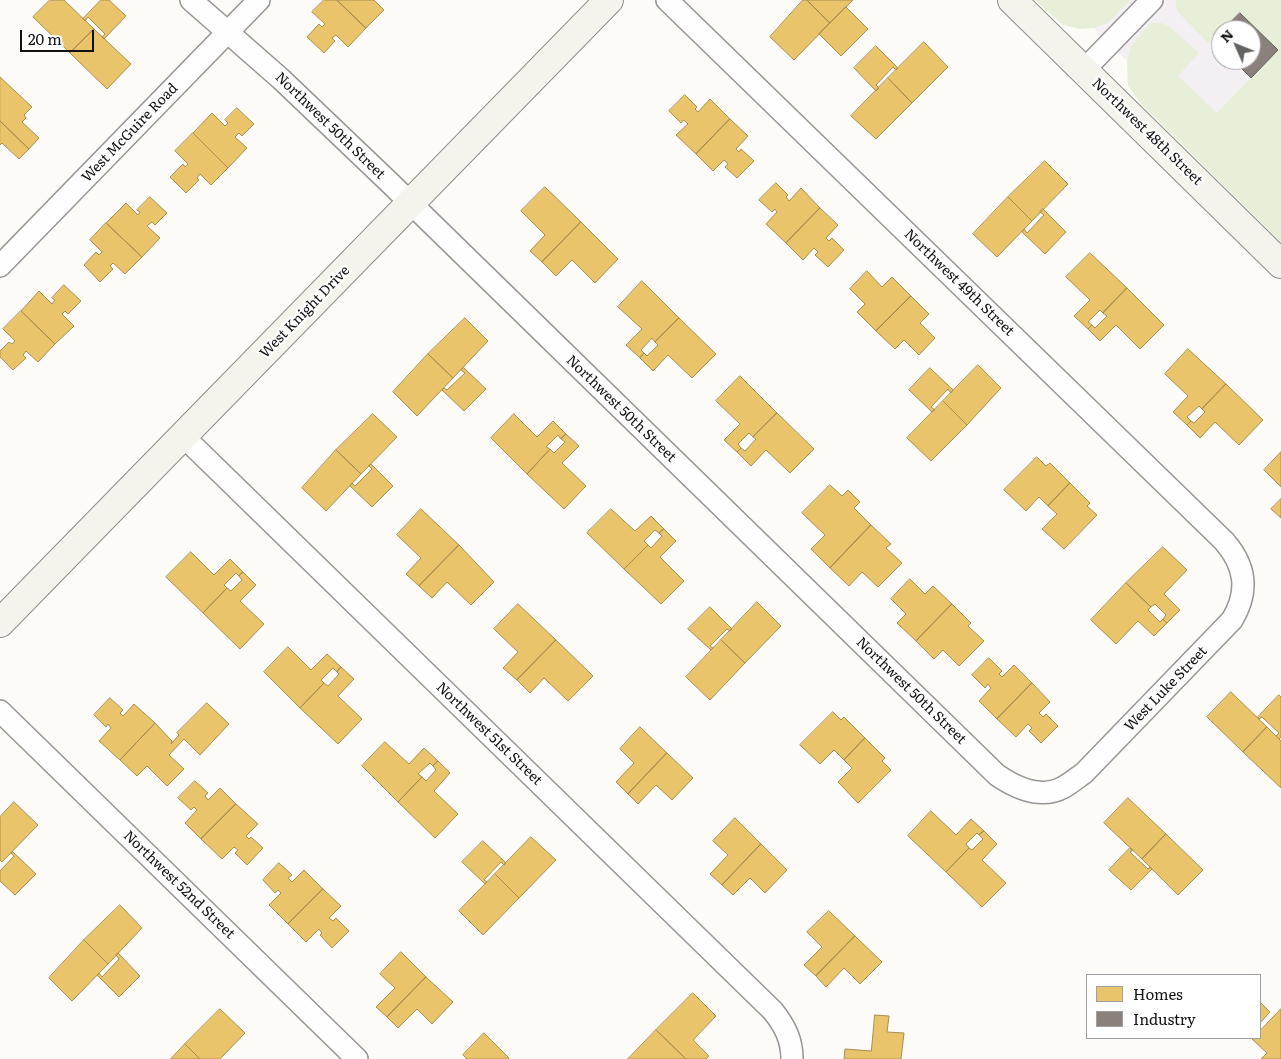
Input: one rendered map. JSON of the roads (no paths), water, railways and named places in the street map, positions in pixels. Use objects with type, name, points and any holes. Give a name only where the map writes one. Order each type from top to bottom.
[{"type":"street","name":"Northwest 50th Street","points":[[191,0],[281,79],[997,775],[1011,785],[1027,791],[1042,792],[1060,789]]},
{"type":"street","name":"West McGuire Road","points":[[0,266],[259,0]]},
{"type":"street","name":"West Knight Drive","points":[[0,623],[609,0]]},
{"type":"street","name":"Northwest 49th Street","points":[[668,0],[1224,541],[1232,549],[1242,572]]},
{"type":"street","name":"Northwest 48th Street","points":[[1012,0],[1281,264]]},
{"type":"street","points":[[1084,70],[1152,0]]},
{"type":"street","name":"Northwest 51st Street","points":[[183,436],[773,1011],[789,1037],[792,1059]]},
{"type":"street","name":"West Luke Street","points":[[1060,789],[1084,773],[1226,628],[1235,616],[1241,601],[1242,572]]},
{"type":"street","name":"Northwest 52nd Street","points":[[0,711],[357,1059]]}]
